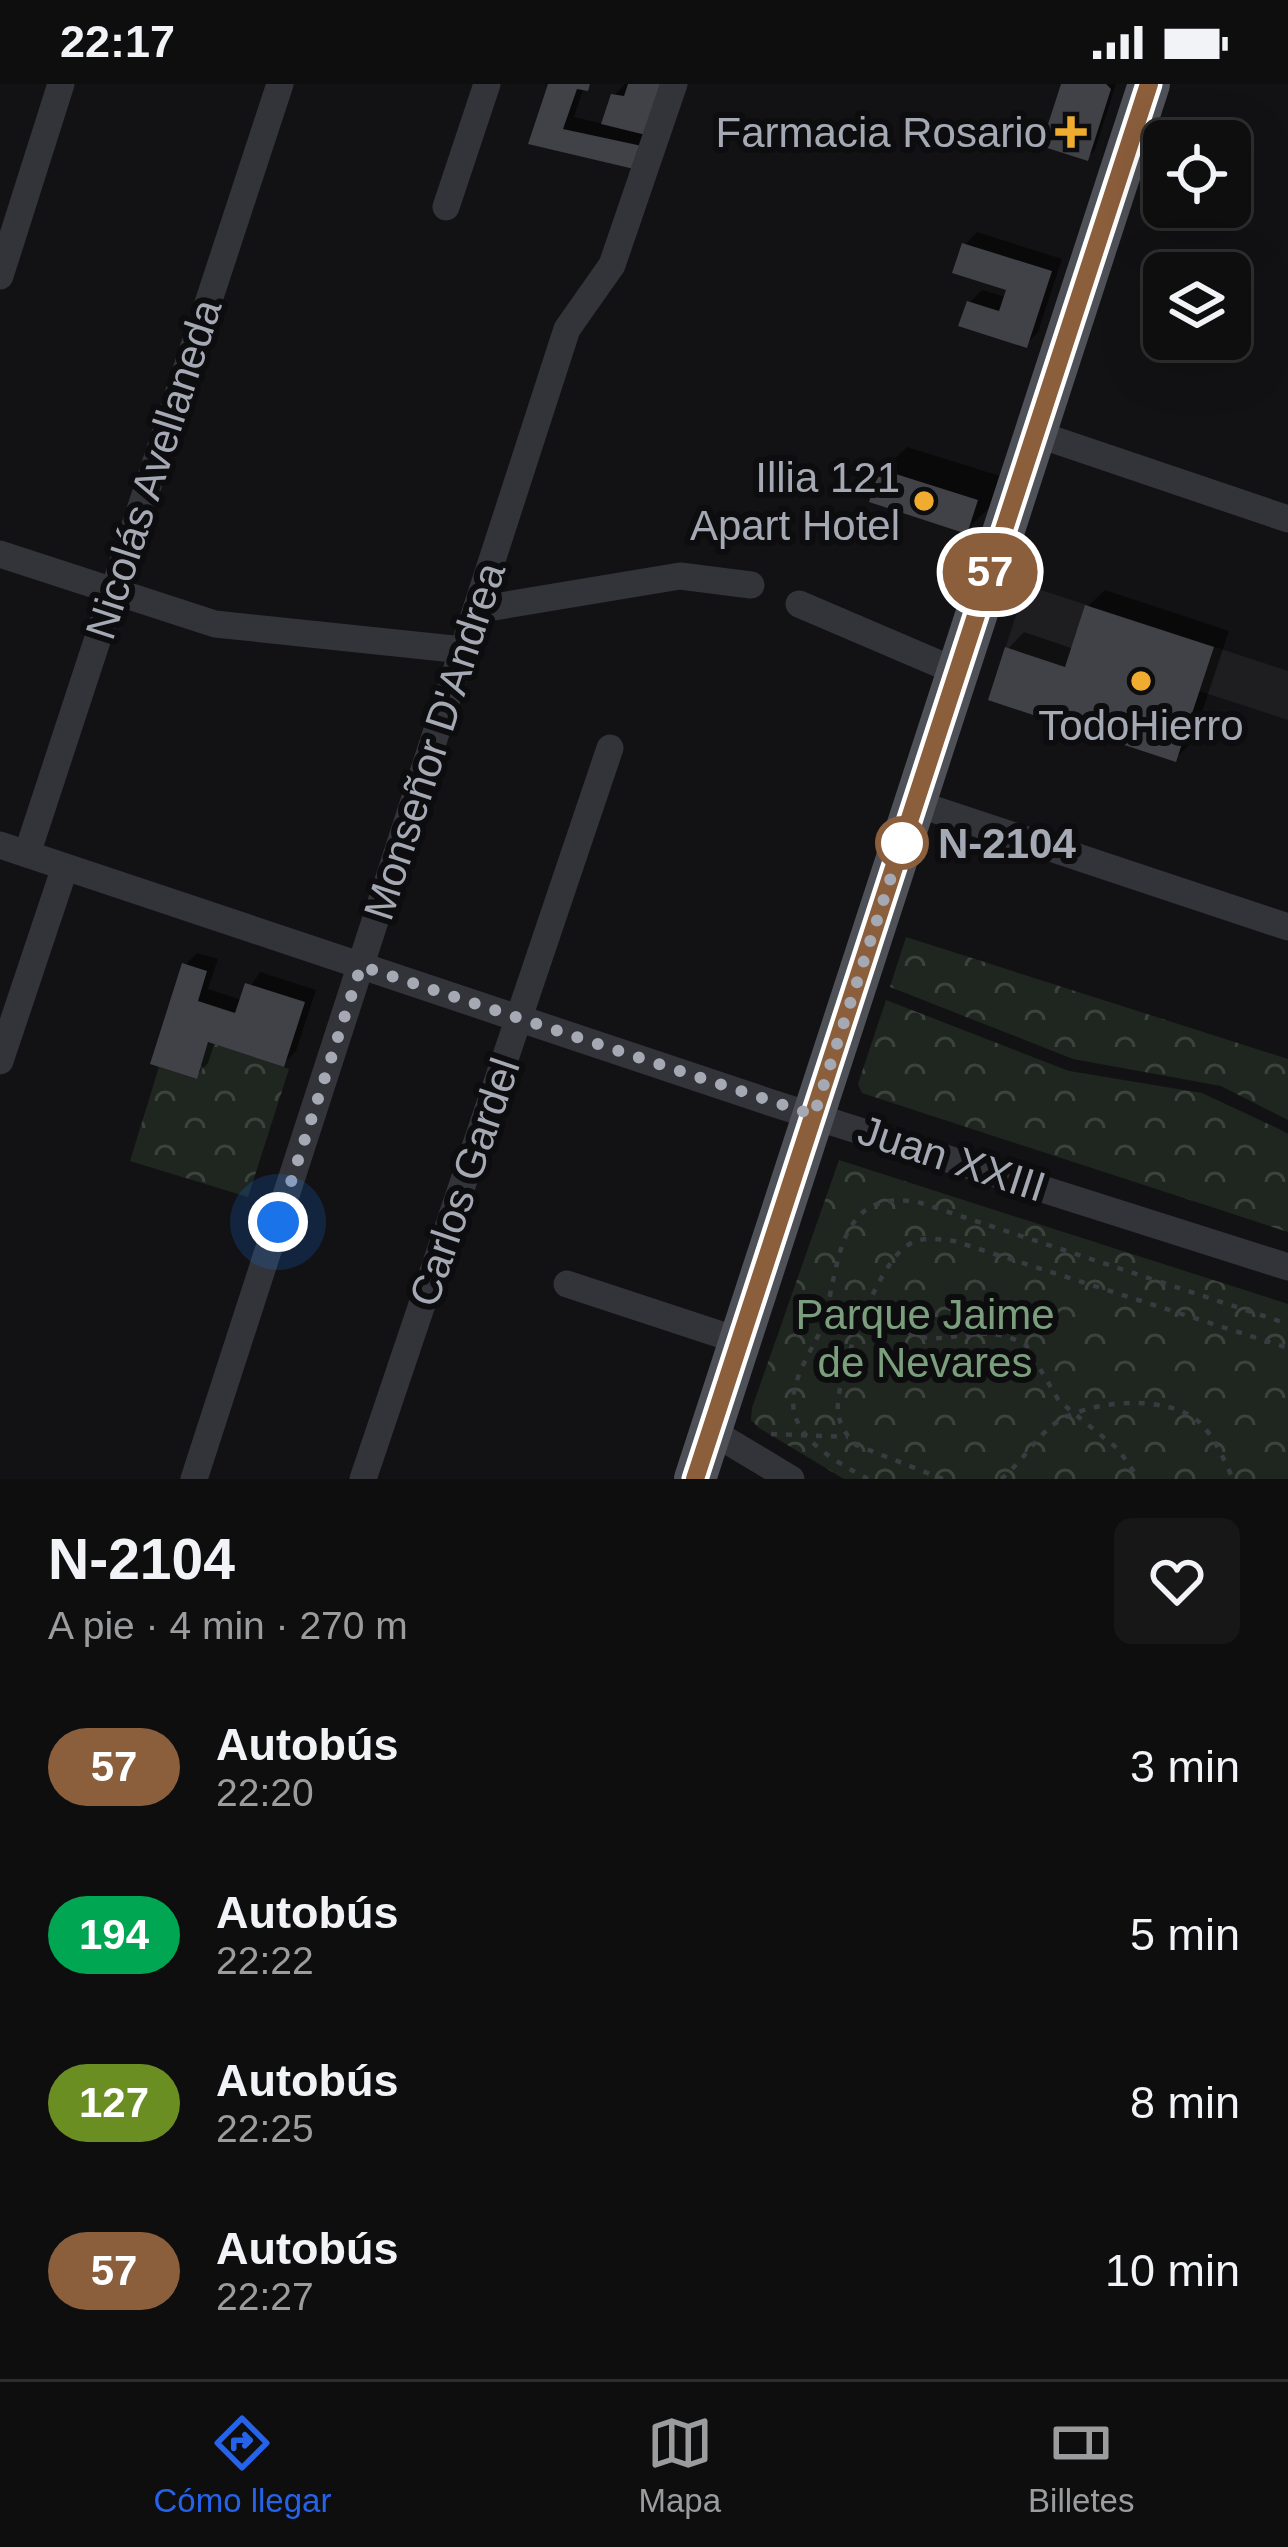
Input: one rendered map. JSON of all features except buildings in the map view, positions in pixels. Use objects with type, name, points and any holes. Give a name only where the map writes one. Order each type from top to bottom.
[{"type":"main road","points":[[695,1479],[1149,84]]},
{"type":"street","points":[[0,276],[61,84]]},
{"type":"street","name":"Nicolás Avellaneda","points":[[13,850],[113,592],[280,84]]},
{"type":"street","points":[[446,207],[487,84]]},
{"type":"street","name":"Monseñor D'Andrea","points":[[194,1479],[567,329],[612,265],[674,84]]},
{"type":"street","points":[[1034,433],[1288,519]]},
{"type":"street","points":[[0,554],[235,627],[463,650]]},
{"type":"street","points":[[476,610],[680,576],[752,586]]},
{"type":"street","points":[[799,604],[958,672]]},
{"type":"street","name":"Carlos Gardel","points":[[363,1479],[610,748]]},
{"type":"street","points":[[915,803],[1288,927]]},
{"type":"street","name":"Juan XXIII","points":[[13,850],[1288,1267]]},
{"type":"street","points":[[0,1060],[65,867]]},
{"type":"street","points":[[567,1284],[740,1341]]},
{"type":"street","points":[[711,1431],[791,1479]]},
{"type":"path","points":[[868,1479],[808,1436],[793,1407],[853,1224],[866,1210],[889,1201],[921,1203],[1288,1324]]},
{"type":"path","points":[[943,1479],[865,1449],[848,1437],[839,1419],[839,1394],[872,1300],[898,1252],[917,1241],[940,1239],[1288,1348]]},
{"type":"path","points":[[872,1300],[893,1327],[914,1338],[987,1335],[1017,1340],[1034,1353],[1054,1393],[1118,1449],[1139,1479]]},
{"type":"path","points":[[1001,1479],[1050,1428],[1073,1414],[1139,1405],[1181,1412],[1207,1430],[1233,1479]]},
{"type":"path","points":[[769,1434],[848,1437]]},
{"type":"shaded area","name":"TodoHierro","points":[[1026,585],[1288,671],[1288,720],[1199,691],[1176,762],[988,700]]},
{"type":"green space","points":[[906,937],[1288,1059],[1288,1120],[1221,1086],[1073,1059],[890,987]]},
{"type":"green space","points":[[886,1000],[1069,1071],[1202,1093],[1288,1134],[1288,1232],[862,1093],[858,1084]]},
{"type":"green space","points":[[208,1042],[289,1069],[248,1197],[130,1161],[159,1067],[196,1079]]},
{"type":"green space","name":"Parque Jaime de Nevares","points":[[839,1160],[1288,1304],[1288,1479],[844,1479],[759,1428],[751,1420],[752,1408]]},
{"type":"bus line","name":"57","points":[[695,1479],[1149,84]]},
{"type":"place","name":"Farmacia Rosario","points":[[1071,132]]},
{"type":"place","name":"Illia 121 Apart Hotel","points":[[924,501]]},
{"type":"place","name":"TodoHierro","points":[[1141,681]]},
{"type":"place","name":"N-2104","points":[[902,843]]},
{"type":"route","points":[[278,1222],[361,966],[814,1115],[902,843]]}]
